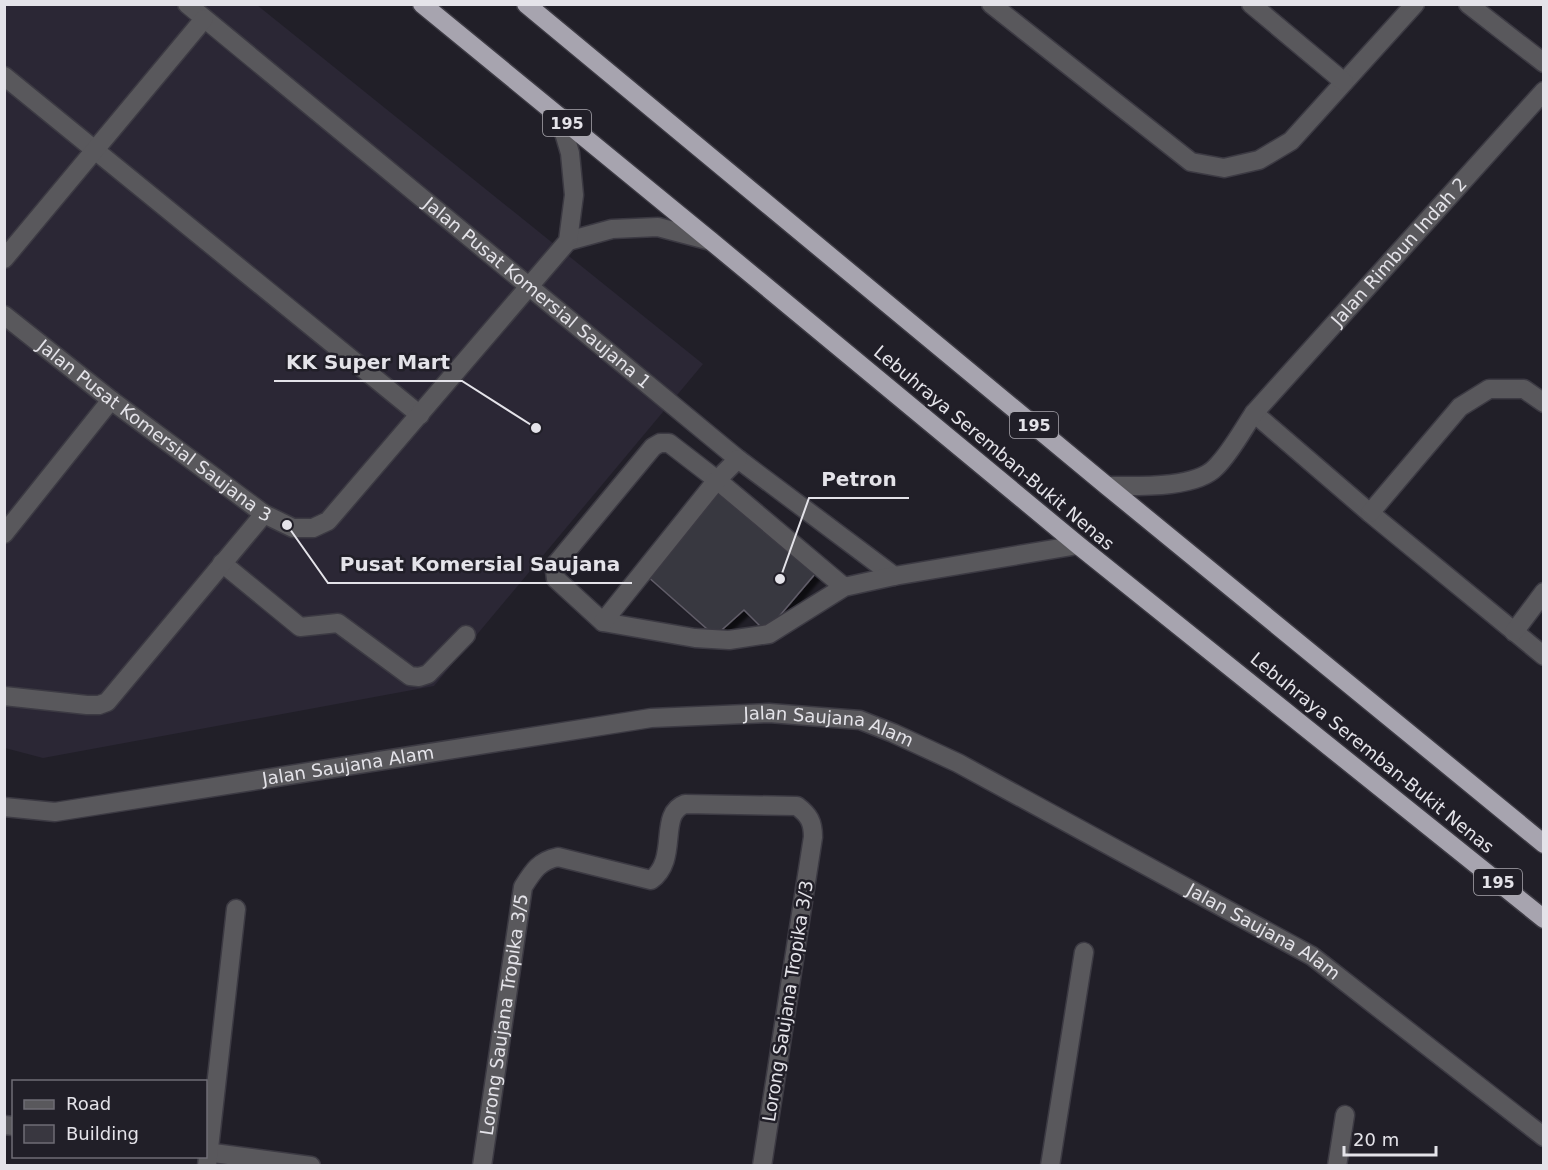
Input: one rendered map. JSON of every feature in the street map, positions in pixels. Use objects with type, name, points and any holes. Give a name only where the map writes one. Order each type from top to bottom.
[{"type":"highway","name":"Lebuhraya Seremban-Bukit Nenas","points":[[422,4],[1078,545],[1544,919]]},
{"type":"highway","name":"Lebuhraya Seremban-Bukit Nenas","points":[[526,4],[1107,486],[1544,844]]},
{"type":"street","name":"Jalan Pusat Komersial Saujana 1","points":[[187,4],[738,459],[894,576]]},
{"type":"street","points":[[991,4],[1191,162],[1224,168],[1259,160],[1291,141],[1416,4]]},
{"type":"street","points":[[1251,4],[1344,82]]},
{"type":"street","points":[[1468,4],[1544,63]]},
{"type":"street","points":[[4,259],[204,20]]},
{"type":"street","points":[[4,76],[420,414],[568,241],[574,195],[570,153],[559,116]]},
{"type":"street","name":"Jalan Rimbun Indah 2","points":[[1107,486],[1172,484],[1199,477],[1215,469],[1254,413],[1544,91]]},
{"type":"street","points":[[568,241],[612,229],[658,227],[711,241]]},
{"type":"street","name":"Jalan Pusat Komersial Saujana 3","points":[[4,315],[111,400],[264,514],[293,528],[313,528],[328,522],[420,414]]},
{"type":"street","points":[[1370,513],[1460,407],[1489,389],[1524,389],[1544,403]]},
{"type":"street","points":[[4,534],[111,400]]},
{"type":"street","points":[[1254,413],[1370,513],[1544,656]]},
{"type":"street","points":[[844,587],[717,480],[669,443],[660,443],[653,447],[556,564],[555,571],[556,579],[603,622],[695,638],[729,640],[770,634],[844,587],[894,576],[1078,545]]},
{"type":"street","points":[[603,622],[717,480],[738,459]]},
{"type":"street","points":[[4,696],[87,705],[107,702],[264,514]]},
{"type":"street","points":[[222,563],[300,627],[338,623],[410,676],[419,677],[428,674],[466,635]]},
{"type":"street","points":[[1514,632],[1544,592]]},
{"type":"street","name":"Jalan Saujana Alam","points":[[4,807],[55,812],[506,739],[651,718],[769,713],[860,720],[958,763],[1312,956],[1544,1137]]},
{"type":"street","name":"Lorong Saujana Tropika 3/5","points":[[482,1166],[523,887],[535,867],[546,860],[558,857],[651,880],[660,873],[665,863],[671,819],[675,810],[685,804],[797,806],[810,817],[813,837]]},
{"type":"street","name":"Lorong Saujana Tropika 3/3","points":[[762,1166],[813,837]]},
{"type":"street","points":[[236,909],[207,1156],[311,1166]]},
{"type":"street","points":[[1050,1166],[1084,952]]},
{"type":"street","points":[[1336,1166],[1345,1116]]},
{"type":"shaded area","points":[[4,5],[257,5],[703,364],[434,686],[43,758],[5,748]]},
{"type":"building","points":[[721,488],[815,574],[766,632],[744,610],[715,636],[647,576]]},
{"type":"place","name":"KK Super Mart","points":[[536,428]]},
{"type":"place","name":"Pusat Komersial Saujana","points":[[287,525]]},
{"type":"place","name":"Petron","points":[[780,579]]}]
